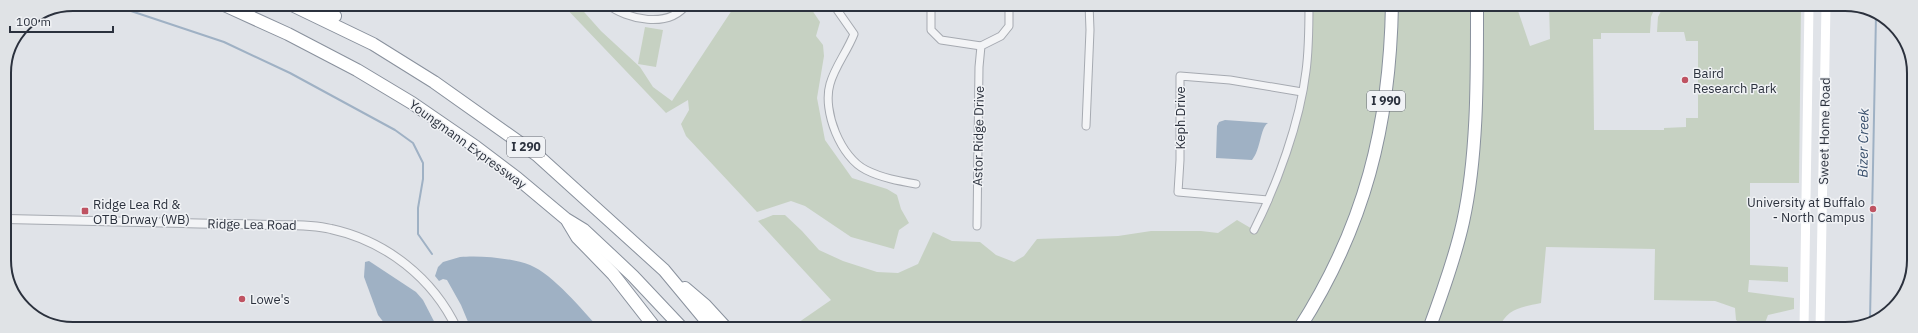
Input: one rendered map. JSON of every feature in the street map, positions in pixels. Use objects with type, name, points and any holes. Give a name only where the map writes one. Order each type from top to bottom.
[{"type":"highway","name":"Youngmann Expressway","points":[[237,11],[311,46],[406,100],[497,162],[566,219],[584,230],[597,241],[676,322]]},
{"type":"highway","name":"I 290","points":[[305,11],[373,44],[434,82],[537,154],[664,270],[707,322]]},
{"type":"highway","points":[[324,11],[354,28],[373,44]]},
{"type":"highway","name":"I 990","points":[[1303,322],[1320,295],[1340,255],[1359,209],[1372,167],[1387,90],[1392,11]]},
{"type":"highway","points":[[1432,322],[1443,294],[1463,222],[1470,178],[1477,73],[1477,11]]},
{"type":"highway","points":[[566,219],[577,237],[613,274],[651,322]]},
{"type":"highway","points":[[664,270],[705,305],[721,322]]},
{"type":"main road","name":"Sweet Home Road","points":[[1804,322],[1809,11]]},
{"type":"main road","name":"Sweet Home Road","points":[[1820,322],[1826,11]]},
{"type":"street","points":[[615,11],[644,20],[668,17],[679,11]]},
{"type":"street","points":[[838,11],[854,34],[837,65],[829,86],[829,112],[835,131],[849,156],[865,170],[890,179],[916,184]]},
{"type":"street","points":[[931,11],[931,30],[942,40],[982,46],[1000,36],[1009,26],[1009,11]]},
{"type":"street","points":[[1086,126],[1090,30],[1089,11]]},
{"type":"street","points":[[1254,230],[1268,200],[1288,145],[1302,92],[1306,65],[1309,11]]},
{"type":"street","name":"Astor Ridge Drive","points":[[978,226],[979,67],[982,46]]},
{"type":"street","name":"Keph Drive","points":[[1268,200],[1178,192],[1180,160],[1180,76],[1230,80],[1302,92]]},
{"type":"street","name":"Ridge Lea Road","points":[[11,219],[262,224],[331,228],[373,244],[402,261],[431,288],[454,322]]},
{"type":"green space","points":[[569,11],[583,11],[601,31],[640,67],[653,87],[672,101],[731,11],[813,11],[820,22],[816,36],[823,45],[824,56],[817,98],[825,140],[852,178],[887,189],[897,195],[901,209],[909,223],[899,230],[894,249],[851,237],[805,206],[791,201],[757,212],[686,136],[681,124],[689,110],[688,100],[666,113]]},
{"type":"green space","points":[[1308,11],[1518,11],[1530,46],[1550,39],[1549,11],[1654,11],[1651,17],[1650,33],[1601,33],[1601,39],[1593,39],[1594,130],[1664,130],[1664,128],[1686,127],[1686,118],[1698,118],[1698,41],[1686,41],[1684,32],[1657,32],[1658,17],[1661,11],[1801,11],[1799,183],[1750,183],[1750,265],[1788,267],[1788,282],[1749,280],[1748,292],[1794,298],[1794,309],[1768,315],[1765,322],[1739,322],[1736,320],[1735,308],[1715,301],[1654,300],[1655,249],[1546,247],[1541,303],[1521,307],[1510,313],[1502,322],[799,322],[831,300],[758,221],[773,215],[785,215],[819,250],[843,261],[877,272],[898,273],[918,264],[933,232],[952,241],[980,242],[996,255],[1014,262],[1024,256],[1037,239],[1118,236],[1151,231],[1201,231],[1218,233],[1237,220],[1254,230],[1268,200],[1302,92]]},
{"type":"green space","points":[[645,27],[663,30],[656,67],[638,64]]},
{"type":"water","points":[[1225,120],[1268,123],[1263,129],[1257,150],[1252,160],[1216,158],[1217,126],[1219,122]]},
{"type":"water","points":[[476,256],[514,261],[530,265],[549,277],[558,285],[594,322],[468,322],[461,305],[447,280],[443,279],[439,281],[435,276],[438,267],[443,262],[460,257]]},
{"type":"water","points":[[369,261],[416,292],[423,300],[434,322],[383,322],[378,315],[364,277],[365,262]]},
{"type":"waterway","points":[[131,11],[224,42],[290,73],[395,130],[413,143],[423,163],[423,179],[418,208],[418,234],[432,254]]},
{"type":"waterway","name":"Bizer Creek","points":[[1870,316],[1876,19]]},
{"type":"place","name":"Baird Research Park","points":[[1685,80]]},
{"type":"place","name":"University at Buffalo - North Campus","points":[[1873,209]]},
{"type":"place","name":"Ridge Lea Rd & OTB Drway (WB)","points":[[85,211]]},
{"type":"place","name":"Lowe's","points":[[242,299]]}]
